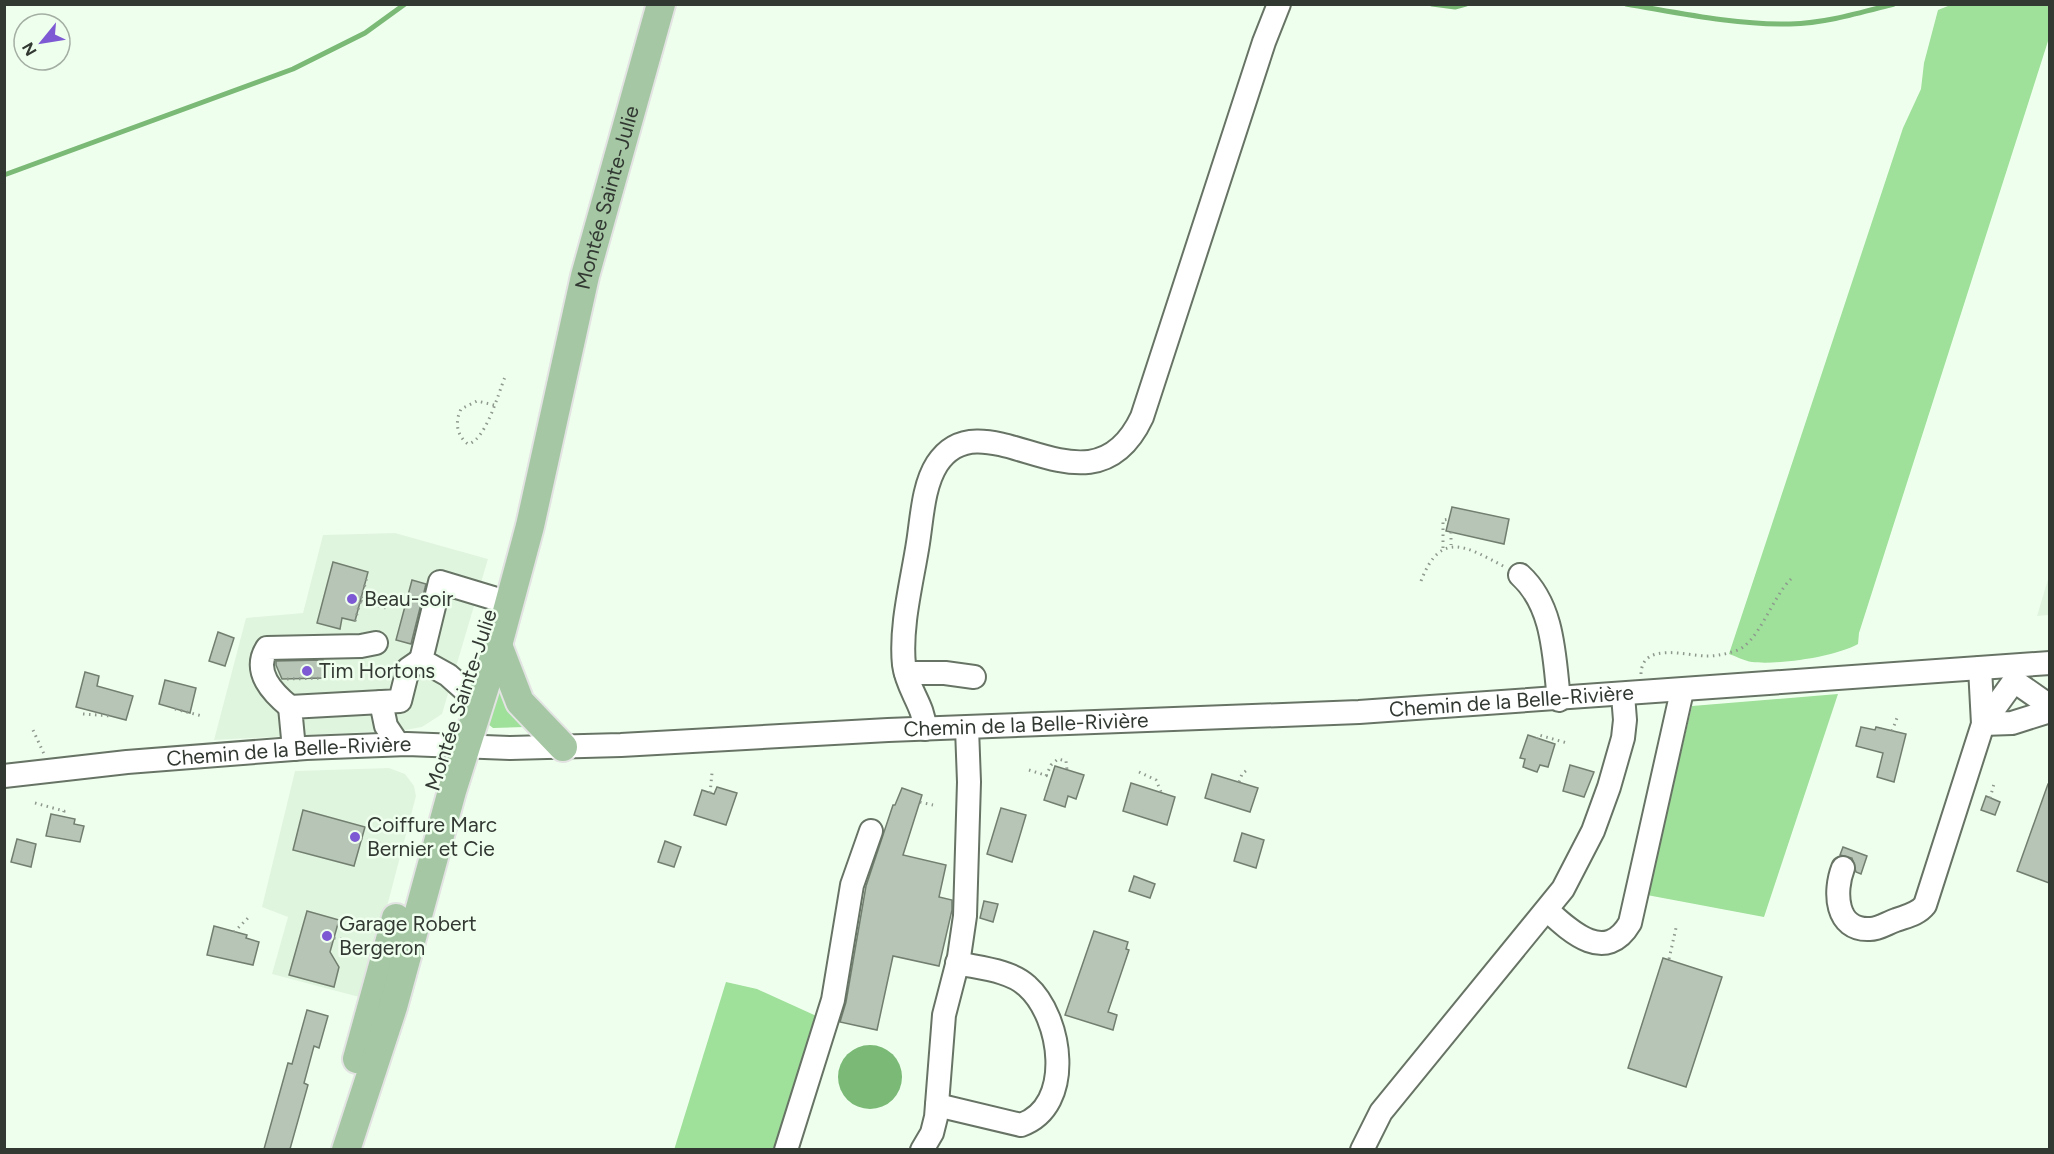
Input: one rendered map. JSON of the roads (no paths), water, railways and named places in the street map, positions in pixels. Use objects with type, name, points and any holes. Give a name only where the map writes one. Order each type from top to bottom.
[{"type":"main road","name":"Montée Sainte-Julie","points":[[333,1149],[434,785],[457,746],[498,645],[530,526],[585,276],[661,4]]},
{"type":"main road","name":"Montée Sainte-Julie","points":[[346,1149],[393,1007],[442,825],[466,691],[515,522],[560,392]]},
{"type":"main road","points":[[498,645],[520,702],[563,747]]},
{"type":"street","points":[[925,729],[923,709],[909,684],[906,673],[906,620],[925,500],[931,477],[943,457],[963,444],[974,442],[1005,446],[1058,460],[1093,462],[1117,453],[1132,438],[1142,417],[1264,42],[1279,4]]},
{"type":"street","points":[[1520,575],[1532,586],[1544,609],[1559,700]]},
{"type":"street","points":[[376,642],[361,646],[267,648],[262,655],[266,682],[272,692],[290,707],[400,701],[408,669],[421,660],[440,582],[493,598]]},
{"type":"street","points":[[421,660],[448,675],[466,691]]},
{"type":"street","name":"Chemin de la Belle-Rivière","points":[[4,776],[294,749],[398,744],[563,747],[925,729],[1359,712],[1632,695],[1980,668],[2014,673],[2049,663]]},
{"type":"street","points":[[1980,668],[1983,724]]},
{"type":"street","points":[[906,673],[945,672],[974,677]]},
{"type":"street","points":[[1843,868],[1836,890],[1841,913],[1852,924],[1868,929],[1879,927],[1920,911],[1925,905],[1983,724],[2014,673],[2049,706]]},
{"type":"street","points":[[1547,910],[1580,936],[1595,942],[1605,944],[1623,936],[1630,923],[1682,691]]},
{"type":"street","points":[[1362,1149],[1381,1112],[1563,889],[1593,831],[1609,787],[1632,695]]},
{"type":"street","points":[[381,702],[386,726],[398,744]]},
{"type":"street","points":[[290,707],[294,749]]},
{"type":"street","points":[[1983,724],[2012,723],[2049,711]]},
{"type":"street","points":[[922,1149],[932,1133],[937,1105],[944,1013],[957,963],[965,916],[967,728]]},
{"type":"street","points":[[786,1149],[833,1000],[852,885],[871,831]]},
{"type":"street","points":[[937,1105],[1021,1125],[1032,1121],[1041,1112],[1054,1089],[1056,1078],[1053,1034],[1035,994],[1019,979],[957,963]]},
{"type":"waterway","points":[[4,175],[293,69],[365,33],[405,4]]},
{"type":"waterway","points":[[1432,4],[1455,7],[1466,4]]},
{"type":"waterway","points":[[1626,4],[1687,15],[1769,24],[1829,20],[1894,4]]},
{"type":"place","name":"Beau-soir","points":[[352,599]]},
{"type":"place","name":"Tim Hortons","points":[[307,671]]},
{"type":"place","name":"Coiffure Marc Bernier et Cie","points":[[355,837]]},
{"type":"place","name":"Garage Robert Bergeron","points":[[327,936]]}]
